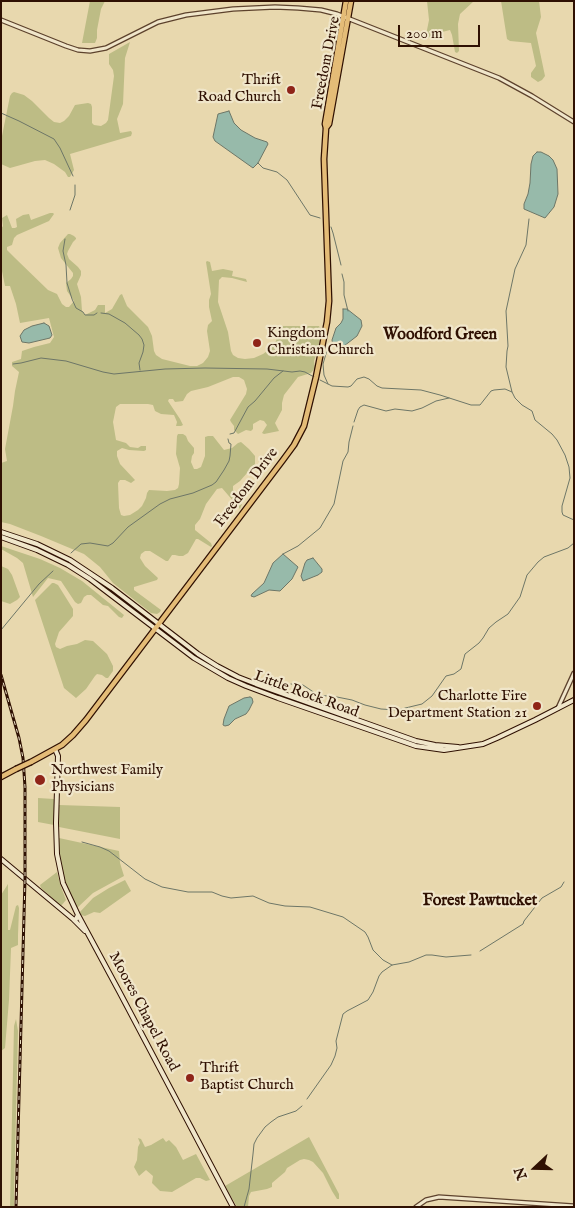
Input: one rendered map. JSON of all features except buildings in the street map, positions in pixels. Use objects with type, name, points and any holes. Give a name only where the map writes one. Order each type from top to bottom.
[{"type":"main road","name":"Freedom Drive","points":[[346,1],[346,18]]},
{"type":"main road","name":"Freedom Drive","points":[[1,777],[55,749],[81,726],[287,455],[306,421],[324,345],[328,312],[324,158],[328,104],[351,1]]},
{"type":"main road","name":"Little Rock Road","points":[[1,532],[38,544],[70,560],[112,588],[209,661],[238,677],[416,741],[463,748]]},
{"type":"main road","name":"Little Rock Road","points":[[1,537],[37,550],[68,565],[216,672],[246,686],[416,746],[444,750],[483,744],[574,700]]},
{"type":"main road","points":[[55,749],[58,756],[56,822],[58,860],[61,876],[78,915],[75,921]]},
{"type":"main road","points":[[1,859],[88,934]]},
{"type":"main road","name":"Moores Chapel Road","points":[[78,915],[232,1207]]},
{"type":"street","points":[[1,20],[66,46],[90,52],[106,48],[158,22],[195,14],[246,8],[281,7],[312,9],[336,14],[499,78],[574,122]]},
{"type":"street","points":[[558,708],[574,673]]},
{"type":"street","points":[[416,1207],[426,1200],[439,1198],[574,1206]]},
{"type":"shaded area","points":[[90,1],[105,1],[101,9],[95,43],[82,43]]},
{"type":"shaded area","points":[[427,1],[474,1],[460,14],[458,24],[459,51],[457,53],[455,52],[450,30],[442,32],[439,40],[427,37],[429,20]]},
{"type":"shaded area","points":[[501,1],[539,1],[541,17],[536,33],[545,76],[538,82],[531,77],[531,73],[536,66],[531,43],[507,39]]},
{"type":"shaded area","points":[[130,42],[125,58],[123,104],[117,119],[120,133],[131,131],[131,136],[70,154],[74,170],[70,177],[54,164],[45,160],[10,168],[1,164],[1,141],[12,93],[24,95],[54,122],[60,123],[69,116],[75,105],[91,104],[92,123],[101,126],[108,120],[114,76],[109,64],[109,54]]},
{"type":"shaded area","points":[[229,111],[234,123],[241,130],[268,144],[258,163],[253,168],[215,141],[213,137],[218,114]]},
{"type":"shaded area","points":[[537,152],[549,156],[557,169],[558,194],[554,207],[545,218],[524,209],[530,183],[531,164],[533,156]]},
{"type":"shaded area","points":[[50,213],[54,214],[49,221],[17,235],[12,245],[7,247],[7,250],[48,290],[57,294],[62,304],[69,307],[74,301],[67,291],[66,283],[71,279],[73,273],[61,258],[58,248],[68,234],[74,236],[76,239],[67,254],[69,259],[81,271],[77,284],[81,297],[82,311],[85,315],[95,310],[98,305],[105,305],[105,313],[112,309],[122,294],[127,306],[148,327],[152,336],[154,351],[162,359],[197,366],[208,357],[210,351],[207,331],[208,325],[212,321],[209,307],[211,294],[207,261],[210,262],[212,271],[223,269],[233,271],[232,276],[246,279],[247,282],[222,277],[219,280],[218,302],[233,355],[245,359],[263,354],[276,341],[281,326],[319,326],[321,330],[319,346],[314,361],[315,368],[311,373],[298,377],[284,395],[282,410],[275,423],[279,431],[262,433],[267,425],[264,421],[260,420],[253,424],[251,431],[246,430],[238,434],[234,430],[230,420],[246,394],[247,389],[244,380],[239,377],[233,377],[208,387],[191,391],[183,401],[175,402],[173,399],[169,399],[168,401],[183,425],[181,426],[176,426],[177,422],[174,415],[161,414],[155,411],[153,405],[120,404],[116,407],[113,422],[116,440],[126,443],[130,447],[146,446],[144,451],[122,448],[117,451],[120,464],[135,480],[131,483],[120,480],[118,483],[121,515],[130,515],[138,510],[142,506],[149,490],[167,491],[178,488],[180,468],[176,454],[178,434],[186,436],[194,448],[191,462],[194,469],[201,467],[205,456],[205,437],[208,436],[213,436],[224,450],[232,448],[241,442],[255,456],[255,464],[233,486],[233,490],[241,500],[240,509],[222,488],[217,489],[206,504],[200,519],[195,525],[195,530],[211,543],[211,547],[196,539],[188,553],[183,556],[172,555],[168,561],[150,551],[145,551],[141,554],[140,558],[145,566],[158,578],[157,580],[134,587],[134,590],[161,610],[157,614],[151,613],[113,583],[100,567],[84,554],[1,522],[1,463],[7,461],[5,449],[19,372],[12,366],[12,362],[21,359],[22,351],[50,343],[54,337],[49,318],[20,323],[10,286],[5,286],[1,266],[2,218],[7,215],[12,228],[15,228],[17,227],[16,219],[23,215],[29,214],[31,220]]},
{"type":"shaded area","points":[[343,309],[347,309],[361,320],[362,326],[357,336],[344,346],[333,346],[332,340],[336,328],[343,319]]},
{"type":"shaded area","points":[[44,323],[49,326],[52,335],[50,338],[29,343],[22,342],[20,336],[24,330]]},
{"type":"shaded area","points":[[1,546],[60,568],[82,581],[124,615],[122,618],[119,617],[108,606],[103,605],[91,595],[84,597],[81,603],[78,604],[61,581],[48,578],[33,597],[23,563],[1,549]]},
{"type":"shaded area","points":[[283,554],[298,567],[292,579],[280,591],[269,590],[254,597],[251,596],[264,583],[273,563]]},
{"type":"shaded area","points":[[313,558],[322,569],[322,572],[303,581],[301,576],[305,563]]},
{"type":"shaded area","points":[[1,566],[8,569],[12,575],[20,597],[10,604],[1,601]]},
{"type":"shaded area","points":[[52,583],[58,585],[73,609],[73,616],[59,632],[55,644],[56,647],[60,649],[85,640],[93,641],[107,654],[113,666],[113,671],[108,678],[97,674],[86,689],[76,698],[64,688],[35,600]]},
{"type":"shaded area","points":[[250,697],[253,702],[246,714],[235,719],[229,725],[223,725],[229,706]]},
{"type":"shaded area","points":[[38,798],[54,799],[54,825],[38,822]]},
{"type":"shaded area","points":[[59,805],[120,807],[120,839],[59,827]]},
{"type":"shaded area","points":[[59,838],[119,851],[124,876],[93,893],[77,908],[62,870],[59,856]]},
{"type":"shaded area","points":[[57,872],[66,900],[61,906],[40,885]]},
{"type":"shaded area","points":[[125,880],[131,891],[100,913],[94,912],[85,916],[80,915],[79,913],[93,898]]},
{"type":"shaded area","points":[[8,884],[8,930],[10,930],[16,906],[18,905],[18,945],[11,948],[5,1048],[1,1051],[1,895]]},
{"type":"shaded area","points":[[16,1019],[18,1031],[14,1207],[10,1207],[14,1026]]},
{"type":"shaded area","points":[[309,1137],[339,1194],[339,1199],[337,1199],[332,1191],[323,1173],[313,1162],[304,1159],[287,1168],[272,1183],[272,1187],[251,1192],[248,1207],[237,1207],[225,1186]]},
{"type":"shaded area","points":[[138,1138],[141,1139],[145,1147],[163,1138],[166,1142],[169,1140],[176,1147],[183,1160],[196,1154],[210,1180],[206,1181],[196,1178],[172,1192],[160,1191],[152,1183],[153,1176],[146,1170],[139,1176],[134,1167],[140,1143]]},
{"type":"waterway","points":[[1,113],[54,139],[73,176]]},
{"type":"waterway","points":[[258,163],[263,168],[277,172],[287,180],[310,215],[320,218]]},
{"type":"waterway","points":[[70,210],[75,195],[75,185]]},
{"type":"waterway","points":[[529,219],[526,245],[515,269],[506,311],[508,346],[506,367],[515,398],[532,411],[535,420],[552,434],[565,455],[570,478],[562,512],[563,515],[574,520]]},
{"type":"waterway","points":[[331,227],[341,265]]},
{"type":"waterway","points":[[65,239],[63,251],[67,283],[72,299],[76,308],[85,315],[97,313]]},
{"type":"waterway","points":[[342,274],[348,311]]},
{"type":"waterway","points":[[101,313],[109,314],[125,323],[142,339],[144,345],[139,363],[140,370]]},
{"type":"waterway","points":[[328,347],[323,364],[324,375],[328,384]]},
{"type":"waterway","points":[[13,364],[41,358],[66,361],[114,374],[165,369],[205,368],[300,371],[314,377]]},
{"type":"waterway","points":[[230,434],[234,433],[248,407],[274,378],[283,371]]},
{"type":"waterway","points":[[320,380],[332,386],[348,387],[357,379],[364,377],[382,388],[421,390],[471,405],[480,405],[491,391],[494,390],[505,389],[512,392]]},
{"type":"waterway","points":[[354,422],[358,410],[364,405],[386,411],[395,409],[412,411],[449,398]]},
{"type":"waterway","points":[[283,554],[298,546],[320,528],[334,504],[353,426]]},
{"type":"waterway","points":[[71,553],[81,544],[90,543],[108,546],[128,527],[160,504],[212,485],[216,482],[229,461],[231,444],[228,439]]},
{"type":"waterway","points":[[291,684],[303,685],[318,695],[352,700],[381,709],[397,710],[422,704],[432,696],[446,676],[454,674],[461,669],[465,654],[479,643],[489,628],[508,614],[520,597],[527,575],[538,562],[544,557],[568,548],[574,543]]},
{"type":"waterway","points":[[1,630],[39,584],[53,571]]},
{"type":"waterway","points":[[82,842],[109,851],[145,879],[162,887],[188,892],[212,892],[231,898],[253,896],[269,903],[310,907],[343,917],[365,932],[373,950],[383,960],[392,965]]},
{"type":"waterway","points":[[480,951],[523,924],[542,898],[561,887],[564,882]]},
{"type":"waterway","points":[[307,1099],[331,1065],[335,1056],[336,1041],[343,1014],[368,1000],[382,972],[392,965],[409,962],[426,955],[446,957],[471,955]]},
{"type":"waterway","points":[[244,1207],[249,1189],[254,1144],[257,1138],[265,1127],[278,1117],[296,1111],[302,1106]]},
{"type":"railway","points":[[1,675],[19,738],[23,758],[25,787],[25,879],[16,1207]]},
{"type":"place","name":"Thrift Road Church","points":[[291,90]]},
{"type":"place","name":"Kingdom Christian Church","points":[[257,343]]},
{"type":"place","name":"Charlotte Fire Department Station 21","points":[[537,706]]},
{"type":"place","name":"Northwest Family Physicians","points":[[40,780]]},
{"type":"place","name":"Thrift Baptist Church","points":[[190,1078]]},
{"type":"district","name":"Woodford Green","points":[[440,336]]},
{"type":"district","name":"Forest Pawtucket","points":[[480,902]]}]
